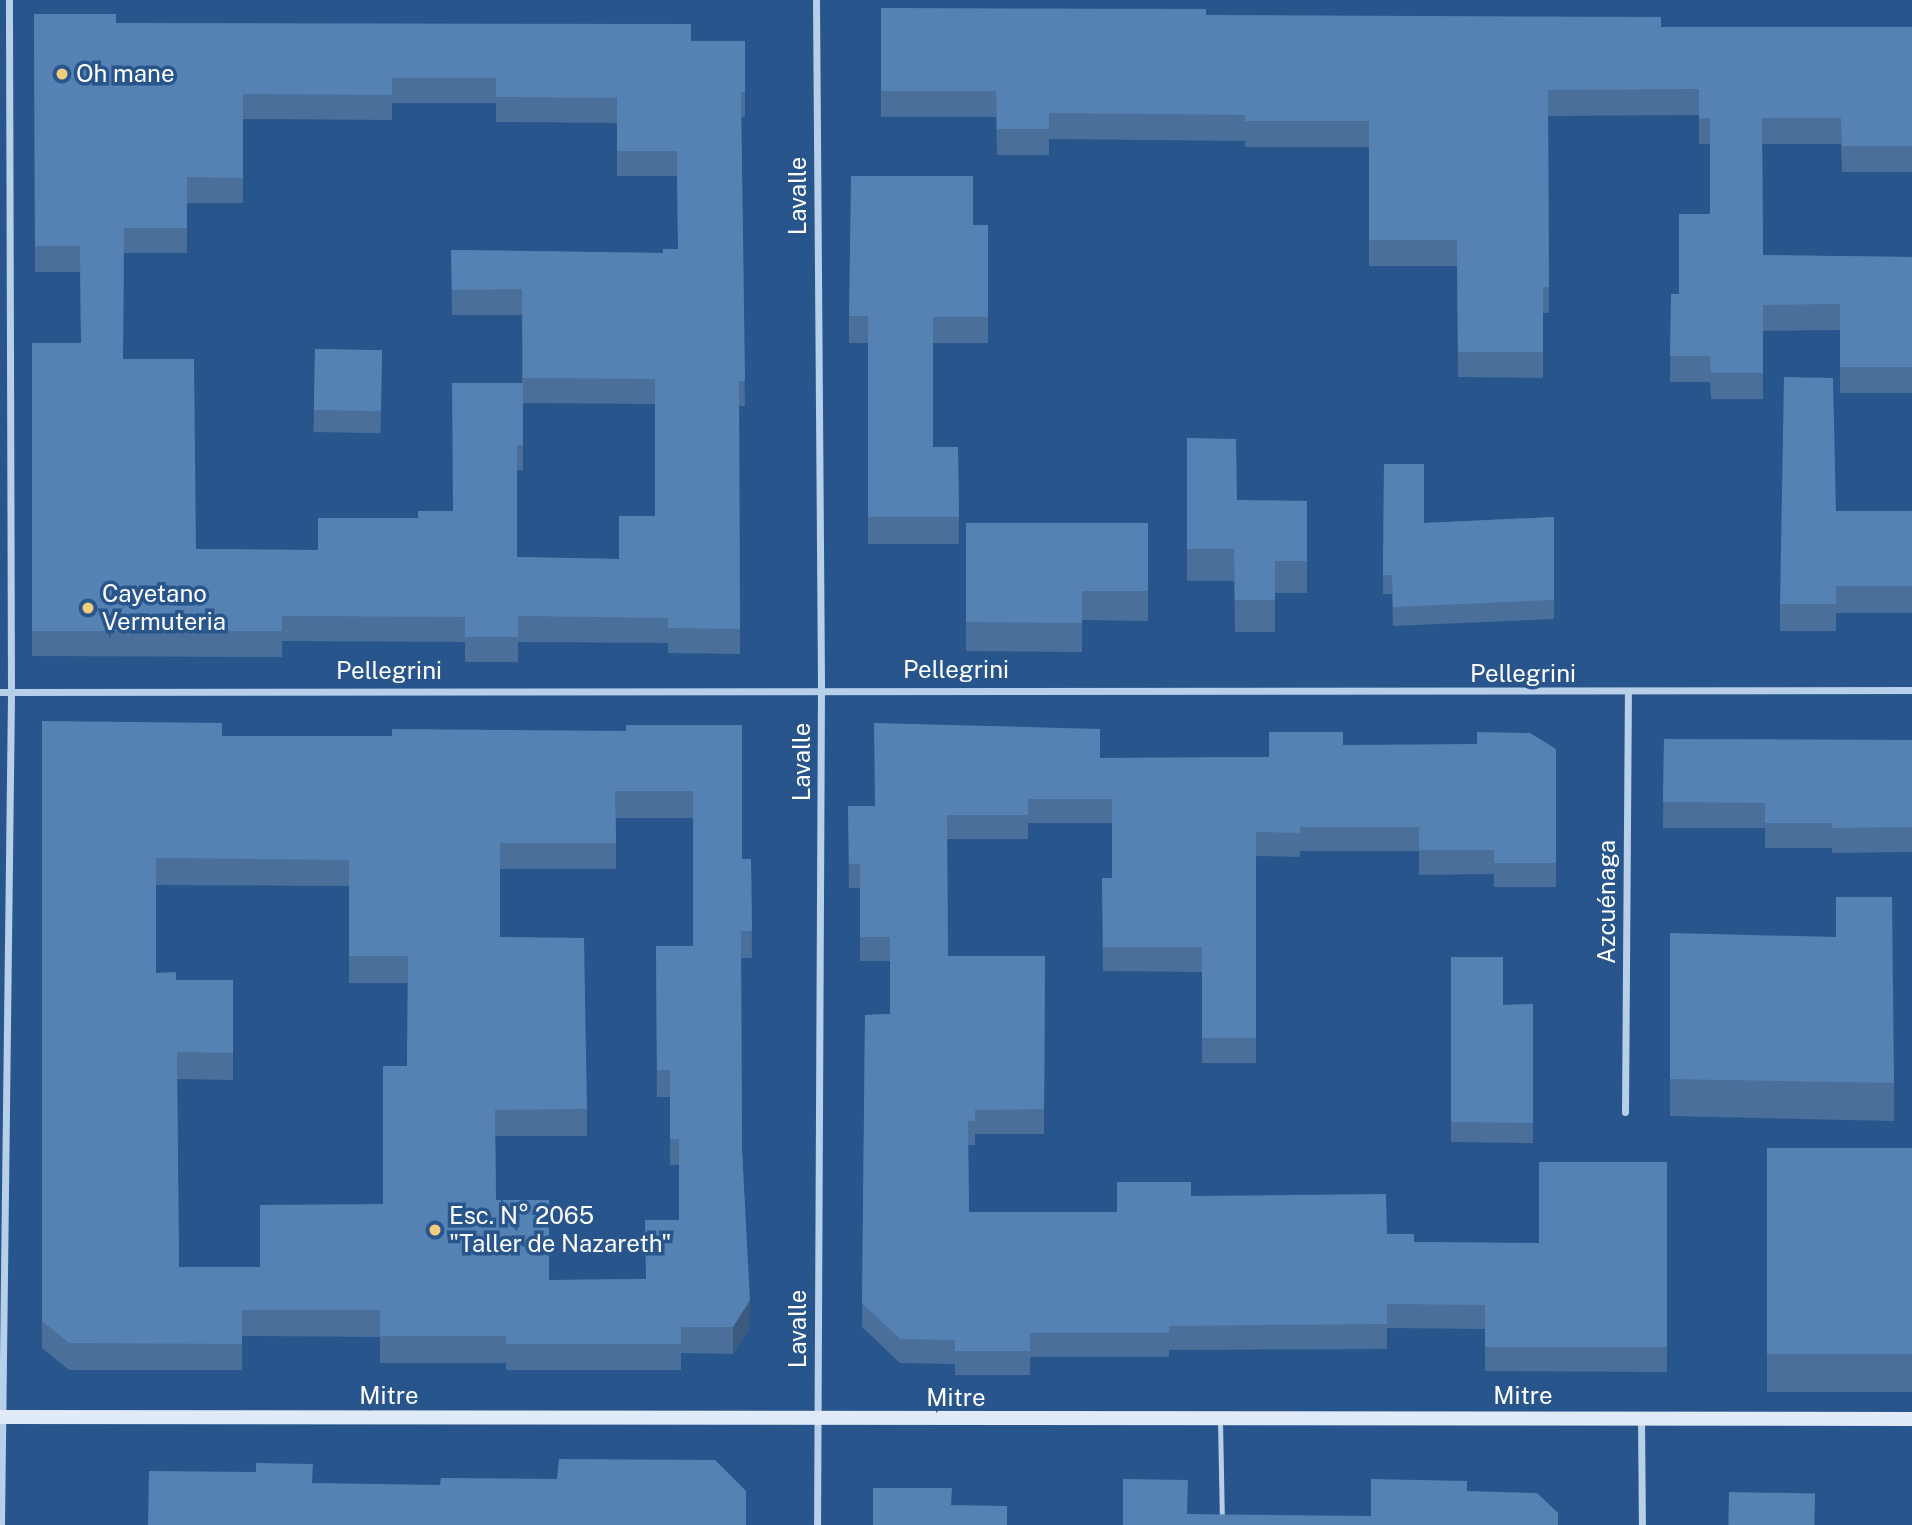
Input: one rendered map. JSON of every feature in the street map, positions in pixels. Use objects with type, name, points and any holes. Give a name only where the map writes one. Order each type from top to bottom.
[{"type":"street","points":[[1,1525],[0,1417],[11,691],[9,0]]},
{"type":"street","name":"Lavalle","points":[[816,0],[821,688],[817,1525]]},
{"type":"street","name":"Pellegrini","points":[[0,691],[821,688],[1628,694],[1912,690]]},
{"type":"street","name":"Azcuénaga","points":[[1625,1112],[1628,694]]},
{"type":"street","name":"Mitre","points":[[0,1417],[816,1421],[1912,1419]]},
{"type":"street","points":[[1642,1418],[1642,1525]]},
{"type":"lane","points":[[1220,1420],[1222,1525]]},
{"type":"building","points":[[881,8],[1206,9],[1206,15],[1661,17],[1661,27],[1912,27],[1912,146],[1842,146],[1841,118],[1762,118],[1763,255],[1912,257],[1912,367],[1840,367],[1840,304],[1763,305],[1763,373],[1711,373],[1710,356],[1670,356],[1671,294],[1679,294],[1679,214],[1710,214],[1710,118],[1699,118],[1699,89],[1548,90],[1549,287],[1543,287],[1543,352],[1458,352],[1457,240],[1369,240],[1369,121],[1245,121],[1245,115],[1049,113],[1049,129],[997,129],[996,91],[881,91]]},
{"type":"building","points":[[34,14],[116,14],[116,23],[691,24],[691,41],[745,41],[745,92],[741,92],[745,381],[739,381],[740,629],[668,628],[668,618],[518,616],[518,637],[465,637],[465,617],[282,616],[282,631],[32,631],[32,343],[81,343],[80,246],[35,246]],"holes":[[[392,78],[496,78],[496,97],[617,98],[617,151],[677,151],[678,249],[663,249],[663,253],[451,250],[452,290],[522,289],[523,378],[655,379],[655,516],[619,516],[619,559],[517,557],[517,445],[523,445],[523,383],[452,383],[453,511],[418,511],[418,518],[318,518],[318,550],[196,549],[194,359],[123,359],[124,228],[187,228],[187,177],[243,178],[243,94],[392,95]]]},
{"type":"building","points":[[851,176],[973,176],[973,225],[988,225],[988,317],[933,317],[933,447],[958,447],[959,517],[868,517],[868,316],[849,316]]},
{"type":"building","points":[[315,349],[382,350],[381,411],[314,410]]},
{"type":"building","points":[[1784,377],[1833,378],[1836,511],[1912,511],[1912,586],[1836,586],[1836,604],[1780,604]]},
{"type":"building","points":[[1187,438],[1236,439],[1237,500],[1307,501],[1307,561],[1275,561],[1275,600],[1235,600],[1234,549],[1187,549]]},
{"type":"building","points":[[1384,464],[1424,464],[1424,523],[1554,517],[1554,600],[1393,607],[1392,575],[1383,575]]},
{"type":"building","points":[[966,523],[1148,523],[1148,591],[1082,591],[1082,623],[966,622]]},
{"type":"building","points":[[42,721],[222,723],[222,736],[392,736],[392,729],[626,731],[626,725],[742,725],[742,859],[751,859],[752,931],[741,931],[742,1149],[750,1300],[733,1327],[681,1327],[681,1344],[506,1344],[506,1336],[380,1336],[380,1310],[242,1310],[242,1344],[69,1343],[42,1321]],"holes":[[[615,791],[693,791],[693,946],[656,946],[657,1070],[670,1070],[670,1139],[679,1139],[679,1220],[645,1220],[646,1279],[549,1280],[549,1200],[496,1200],[495,1110],[587,1109],[584,938],[500,937],[500,843],[616,843]],[[156,858],[349,860],[349,956],[408,956],[407,1066],[383,1066],[383,1204],[260,1205],[260,1267],[179,1267],[177,1052],[233,1053],[233,980],[176,980],[176,972],[156,973]]]},
{"type":"building","points":[[874,723],[1100,729],[1100,758],[1269,757],[1269,732],[1343,732],[1343,745],[1477,744],[1477,732],[1530,733],[1556,749],[1556,863],[1494,863],[1494,850],[1419,850],[1419,827],[1300,827],[1300,833],[1256,832],[1256,1038],[1202,1038],[1202,947],[1103,947],[1102,878],[1112,878],[1112,799],[1028,799],[1028,815],[947,815],[948,956],[1045,956],[1044,1109],[975,1110],[975,1121],[968,1121],[969,1212],[1117,1212],[1117,1182],[1191,1182],[1191,1196],[1386,1194],[1387,1234],[1414,1234],[1414,1242],[1539,1243],[1539,1162],[1667,1162],[1667,1347],[1485,1347],[1485,1305],[1387,1304],[1387,1324],[1169,1326],[1169,1333],[1030,1333],[1030,1351],[955,1351],[955,1340],[900,1339],[862,1303],[865,1015],[890,1014],[890,937],[860,937],[860,864],[849,864],[848,806],[875,806]]},
{"type":"building","points":[[1664,739],[1912,740],[1912,827],[1832,828],[1832,823],[1765,823],[1765,803],[1663,802]]},
{"type":"building","points":[[1836,897],[1892,897],[1894,1083],[1670,1079],[1670,933],[1836,937]]},
{"type":"building","points":[[1451,957],[1503,957],[1503,1005],[1533,1004],[1533,1123],[1451,1122]]},
{"type":"building","points":[[1767,1148],[1912,1148],[1912,1354],[1767,1354]]},
{"type":"building","points":[[559,1459],[715,1460],[746,1491],[746,1525],[148,1525],[149,1471],[256,1472],[256,1463],[313,1464],[312,1483],[440,1485],[441,1478],[557,1479]]},
{"type":"building","points":[[1123,1479],[1188,1480],[1187,1514],[1371,1516],[1371,1479],[1467,1481],[1467,1491],[1537,1493],[1558,1513],[1558,1525],[1123,1525]]},
{"type":"building","points":[[873,1488],[952,1488],[951,1505],[1007,1506],[1007,1525],[873,1525]]},
{"type":"building","points":[[1729,1492],[1815,1494],[1814,1525],[1728,1525]]},
{"type":"place","name":"Oh mane","points":[[62,74]]},
{"type":"place","name":"Cayetano Vermuteria","points":[[88,608]]},
{"type":"place","name":"Esc. N° 2065 \"Taller de Nazareth\"","points":[[435,1230]]}]
